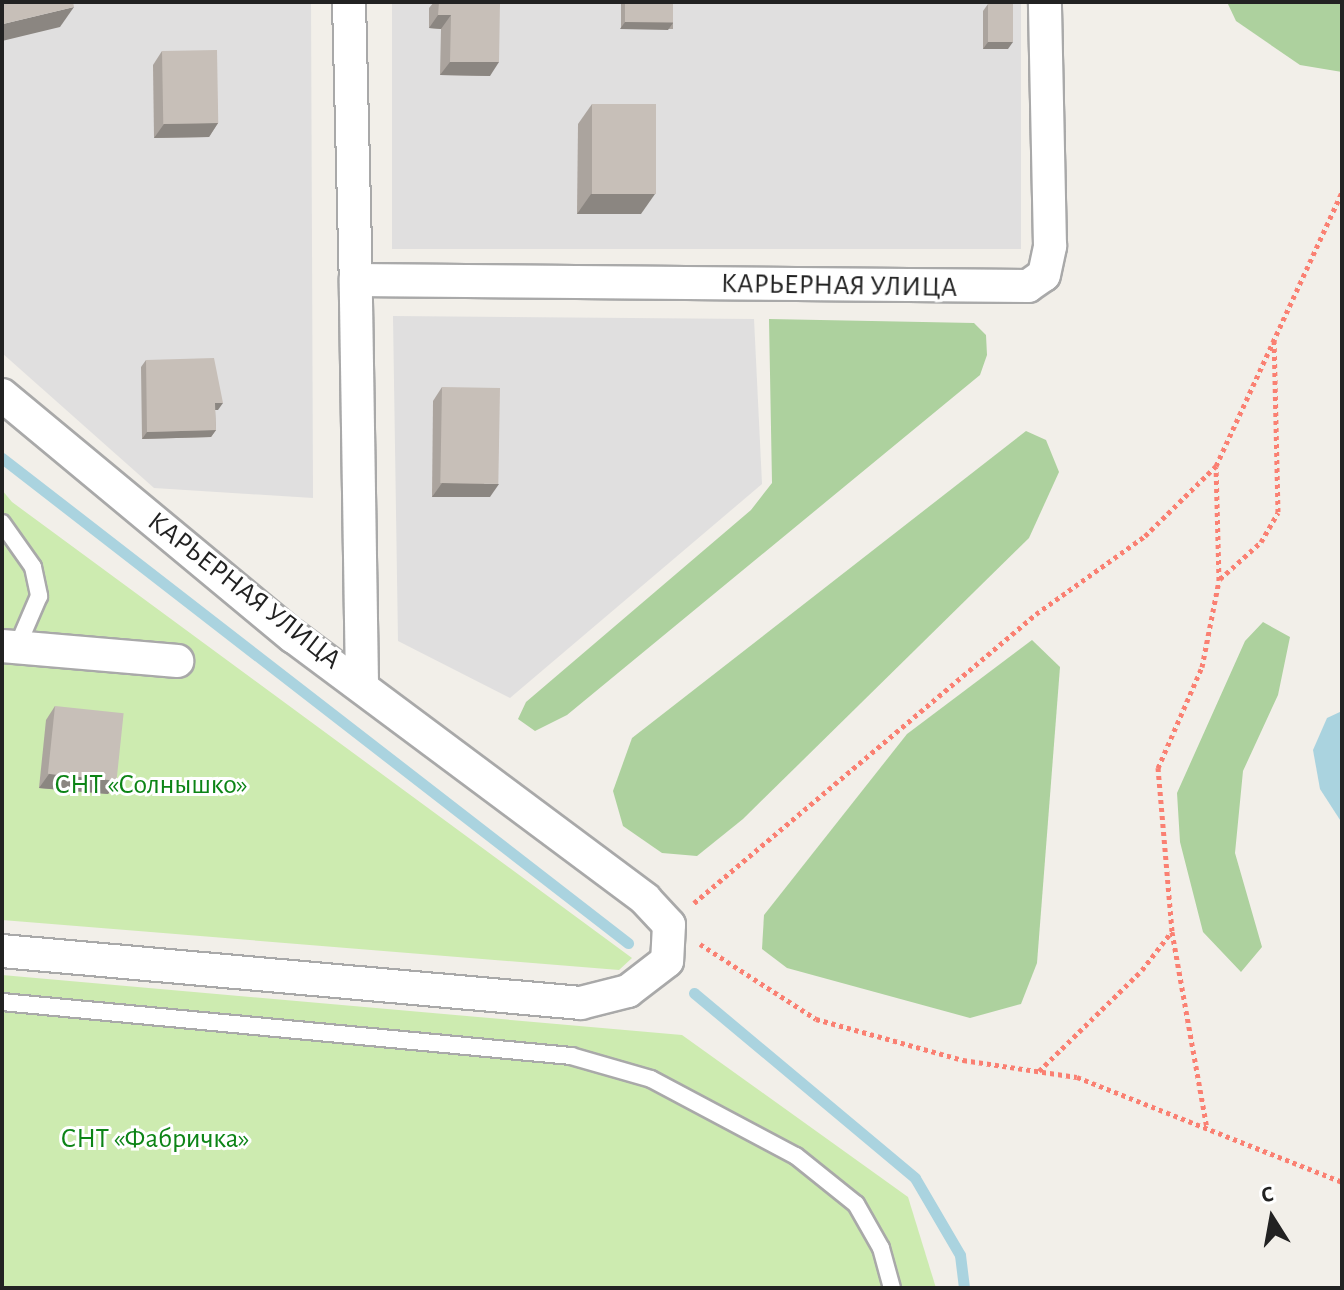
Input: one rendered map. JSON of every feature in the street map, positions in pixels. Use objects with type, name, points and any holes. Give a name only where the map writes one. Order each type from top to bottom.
[{"type":"street","name":"КАРЬЕРНАЯ УЛИЦА","points":[[349,2],[362,683]]},
{"type":"street","name":"КАРЬЕРНАЯ УЛИЦА","points":[[356,280],[1028,286],[1044,275],[1050,246],[1045,2]]},
{"type":"street","name":"КАРЬЕРНАЯ УЛИЦА","points":[[2,395],[294,637],[362,683]]},
{"type":"street","points":[[9,647],[177,661]]},
{"type":"street","points":[[2,951],[581,1003],[628,991],[667,961],[669,925],[362,683]]},
{"type":"lane","points":[[2,523],[33,567],[39,596],[9,647]]},
{"type":"lane","points":[[2,1002],[571,1056],[651,1079],[796,1156],[856,1204],[881,1248],[892,1288]]},
{"type":"path","points":[[1342,192],[1216,466],[1145,536],[1036,614],[669,925],[816,1019],[963,1060],[1077,1077],[1342,1182]]},
{"type":"path","points":[[1219,580],[1261,542],[1278,512],[1274,339]]},
{"type":"path","points":[[1207,1128],[1172,931],[1158,768],[1202,667],[1219,580],[1216,466]]},
{"type":"path","points":[[1039,1071],[1142,970],[1172,931]]},
{"type":"shaded area","points":[[2,2],[311,2],[313,498],[154,488],[2,353]]},
{"type":"shaded area","points":[[392,2],[1021,2],[1021,249],[392,249]]},
{"type":"shaded area","points":[[393,316],[754,319],[762,484],[510,698],[398,641]]},
{"type":"green space","points":[[1227,2],[1342,2],[1342,72],[1300,65],[1236,21]]},
{"type":"green space","points":[[769,319],[974,323],[986,335],[987,355],[980,375],[567,715],[535,731],[518,719],[526,702],[751,510],[772,483]]},
{"type":"green space","points":[[1026,431],[1046,440],[1059,472],[1029,538],[743,819],[697,856],[662,853],[623,826],[613,791],[632,738]]},
{"type":"green space","name":"СНТ «Солнышко»","points":[[2,490],[12,502],[632,958],[619,970],[2,920]]},
{"type":"green space","points":[[1263,622],[1290,637],[1278,695],[1243,771],[1235,853],[1262,947],[1241,972],[1203,932],[1180,842],[1177,793],[1245,641]]},
{"type":"green space","points":[[1032,640],[1060,667],[1037,963],[1021,1004],[970,1018],[787,968],[762,949],[764,915],[907,734]]},
{"type":"green space","name":"СНТ «Фабричка»","points":[[2,975],[682,1035],[908,1197],[936,1288],[2,1288]]},
{"type":"water","points":[[1342,711],[1342,823],[1320,789],[1313,750],[1327,718]]},
{"type":"building","points":[[2,2],[73,2],[74,7],[3,24]]},
{"type":"building","points":[[439,2],[500,2],[499,62],[450,62],[451,15],[438,15]]},
{"type":"building","points":[[625,2],[673,2],[673,22],[625,22]]},
{"type":"building","points":[[988,3],[1013,3],[1013,42],[988,42]]},
{"type":"building","points":[[217,50],[218,123],[163,124],[162,51]]},
{"type":"building","points":[[592,104],[656,104],[656,194],[592,194]]},
{"type":"building","points":[[214,358],[223,403],[215,403],[216,430],[147,432],[146,360]]},
{"type":"building","points":[[442,387],[500,388],[498,484],[440,483]]},
{"type":"building","points":[[55,706],[124,713],[117,781],[48,774]]},
{"type":"waterway","points":[[2,458],[628,943]]},
{"type":"waterway","points":[[694,993],[915,1178],[960,1255],[964,1288]]}]
